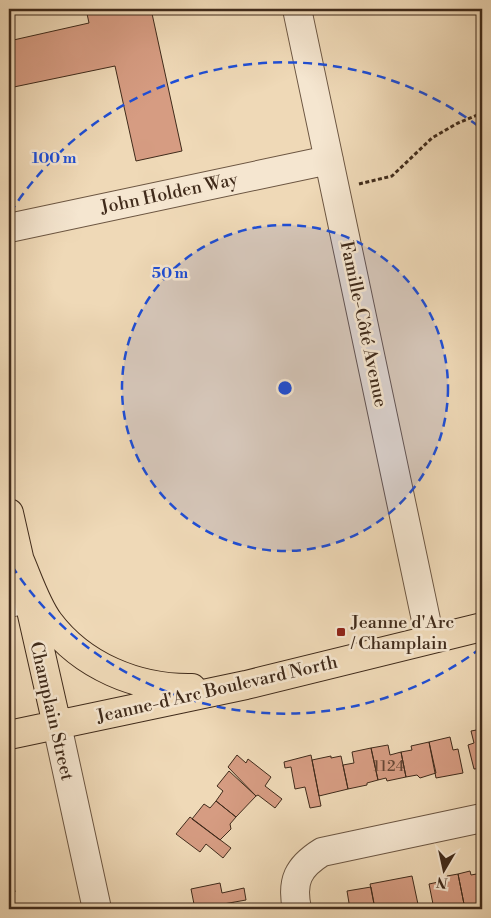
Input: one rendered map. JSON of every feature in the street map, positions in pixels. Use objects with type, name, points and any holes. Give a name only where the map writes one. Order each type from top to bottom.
[{"type":"main road","name":"Champlain Street","points":[[9,513],[18,556],[18,600],[57,725]]},
{"type":"main road","points":[[18,556],[48,621],[76,652],[106,669],[133,680],[160,686],[212,688],[246,685]]},
{"type":"main road","name":"Jeanne-d'Arc Boulevard North","points":[[9,735],[246,685],[482,627]]},
{"type":"street","name":"Famille-Côté Avenue","points":[[297,9],[430,639]]},
{"type":"street","name":"John Holden Way","points":[[9,228],[328,160]]},
{"type":"street","name":"Champlain Street","points":[[57,725],[96,909]]},
{"type":"street","points":[[297,909],[294,889],[298,873],[309,860],[322,852],[482,818]]},
{"type":"path","points":[[359,184],[392,176],[432,138],[458,123],[482,113]]},
{"type":"building","points":[[86,9],[151,9],[182,151],[136,161],[115,66],[9,88],[9,41],[89,23]]},
{"type":"building","points":[[482,729],[482,768],[474,769],[468,745],[474,743],[471,731]]},
{"type":"building","points":[[450,737],[453,750],[458,749],[463,773],[436,778],[429,742]]},
{"type":"building","points":[[429,742],[436,773],[420,778],[417,775],[406,777],[401,752],[412,750],[411,746]]},
{"type":"building","points":[[388,745],[390,755],[401,752],[406,777],[387,781],[386,778],[378,780],[371,748]]},
{"type":"building","points":[[371,748],[378,780],[367,783],[367,785],[348,789],[343,765],[354,763],[352,752]]},
{"type":"building","points":[[237,755],[246,763],[248,759],[271,777],[265,786],[282,799],[275,808],[258,795],[256,796],[228,767]]},
{"type":"building","points":[[311,755],[321,806],[310,808],[305,787],[295,789],[291,767],[285,768],[284,762]]},
{"type":"building","points":[[331,756],[331,758],[341,756],[348,789],[319,796],[312,760]]},
{"type":"building","points":[[229,771],[256,796],[236,817],[216,801],[223,791],[217,786]]},
{"type":"building","points":[[216,801],[236,817],[230,824],[231,829],[220,840],[192,819],[204,804],[210,808]]},
{"type":"building","points":[[190,817],[231,848],[223,858],[206,844],[200,852],[176,834]]},
{"type":"building","points":[[470,871],[471,875],[482,873],[482,909],[465,909],[458,874]]},
{"type":"building","points":[[11,872],[15,892],[9,893],[9,873]]},
{"type":"building","points":[[458,874],[465,909],[434,909],[429,884],[448,880],[447,876]]},
{"type":"building","points":[[412,876],[419,909],[375,909],[370,884]]},
{"type":"building","points":[[220,883],[222,893],[244,888],[246,900],[195,909],[191,889]]},
{"type":"building","points":[[371,887],[375,909],[350,909],[347,891]]},
{"type":"building","points":[[234,903],[237,909],[201,909]]},
{"type":"place","name":"Jeanne d'Arc / Champlain","points":[[341,632]]}]
